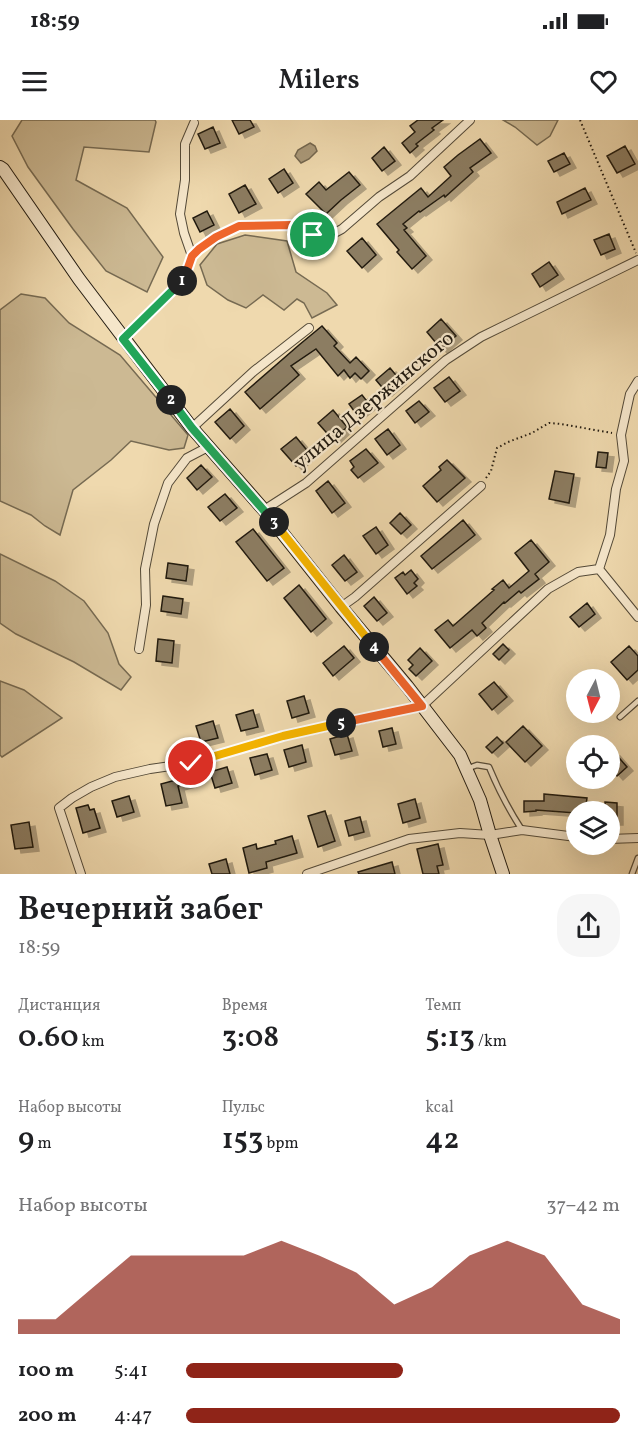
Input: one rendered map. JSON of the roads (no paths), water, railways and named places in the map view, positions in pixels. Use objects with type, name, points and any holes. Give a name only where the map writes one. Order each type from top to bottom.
[{"type":"street","points":[[123,339],[184,279],[192,256],[216,237],[239,226],[291,225],[313,235],[327,237],[342,229],[379,197],[410,176],[470,120]]},
{"type":"street","points":[[192,256],[180,214],[185,180],[185,144],[196,121]]},
{"type":"street","points":[[1,166],[79,279],[192,428],[264,510],[460,755],[480,800],[503,874]]},
{"type":"street","name":"улица Дзержинского","points":[[264,510],[306,483],[446,360],[482,337],[638,259]]},
{"type":"street","points":[[192,428],[254,371],[309,328]]},
{"type":"street","points":[[599,569],[610,535],[615,489],[624,461],[621,435],[630,394],[638,381]]},
{"type":"street","points":[[139,649],[146,605],[145,570],[154,524],[168,483],[187,458],[208,447]]},
{"type":"street","points":[[341,607],[481,486]]},
{"type":"street","points":[[599,569],[637,614]]},
{"type":"street","points":[[81,874],[60,808],[72,798],[115,777],[191,763],[283,736],[422,706],[548,589],[578,572],[599,569]]},
{"type":"street","points":[[307,874],[410,839],[460,833],[490,835],[522,830],[566,836]]},
{"type":"street","points":[[620,839],[638,838]]},
{"type":"lane","points":[[620,717],[638,701]]},
{"type":"lane","points":[[466,769],[477,765],[489,767],[522,830]]},
{"type":"lane","points":[[632,874],[638,858]]}]
